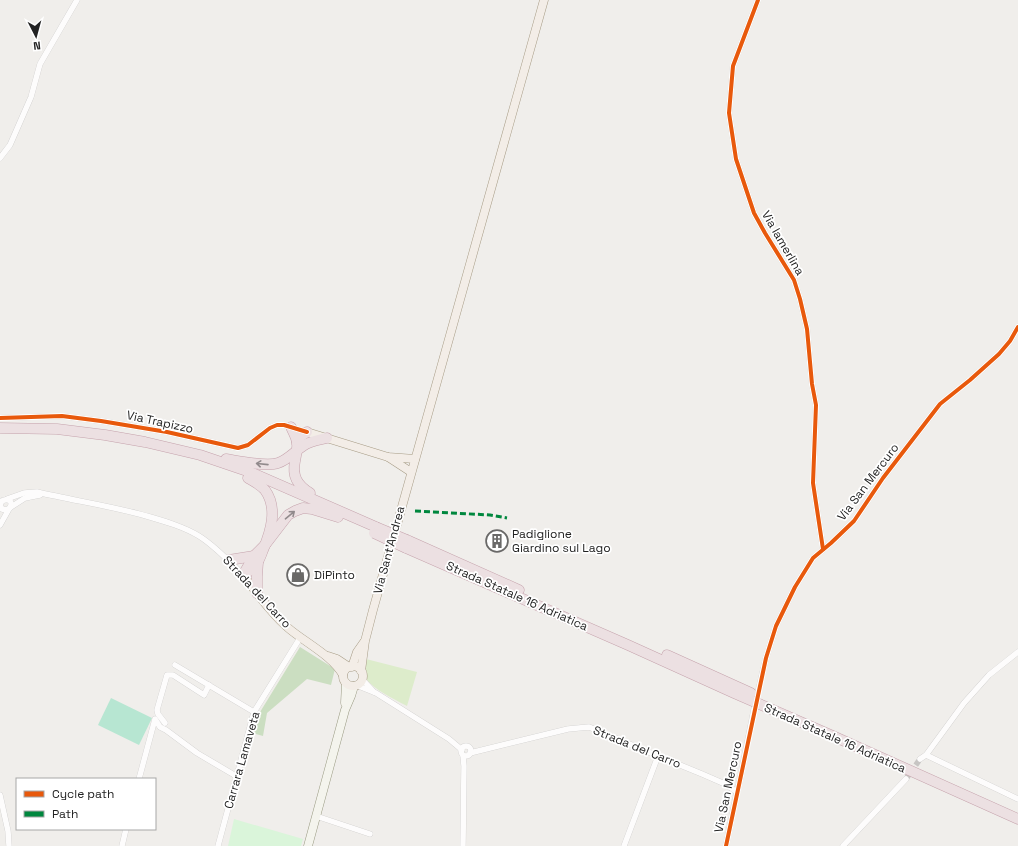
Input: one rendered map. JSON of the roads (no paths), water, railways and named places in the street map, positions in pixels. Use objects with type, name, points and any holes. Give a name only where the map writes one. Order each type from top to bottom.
[{"type":"highway","points":[[291,427],[299,446],[294,475],[305,490],[340,514]]},
{"type":"highway","name":"Strada Statale 16 Adriatica","points":[[0,428],[57,430],[105,435],[145,442],[200,455],[250,472],[375,530],[682,662],[872,749],[1018,811]]},
{"type":"highway","points":[[200,455],[277,464],[285,460],[299,446],[306,438],[307,432]]},
{"type":"highway","name":"Strada Statale 16 Adriatica","points":[[0,435],[12,434],[56,436],[104,441],[145,448],[224,469],[340,514]]},
{"type":"highway","points":[[299,446],[312,441],[327,438]]},
{"type":"highway","points":[[248,478],[265,489],[270,500],[272,515],[271,529],[265,545]]},
{"type":"highway","points":[[242,575],[256,559],[288,516],[295,511],[302,508],[340,514]]},
{"type":"highway","name":"Strada Statale 16 Adriatica","points":[[407,544],[734,693],[1018,819]]},
{"type":"highway","points":[[229,560],[256,559]]},
{"type":"highway","points":[[256,559],[257,593]]},
{"type":"main road","name":"Via Sant'Andrea","points":[[354,680],[544,0]]},
{"type":"main road","points":[[307,432],[388,456],[415,459]]},
{"type":"main road","points":[[388,456],[411,472]]},
{"type":"main road","name":"Strada del Carro","points":[[242,575],[274,614],[300,638],[325,655],[354,680]]},
{"type":"main road","name":"Via Sant'Andrea","points":[[354,680],[345,670],[351,667],[357,652],[365,642]]},
{"type":"main road","points":[[337,659],[347,657],[357,652]]},
{"type":"main road","name":"Strada del Carro","points":[[325,655],[337,659],[351,667]]},
{"type":"main road","points":[[351,667],[357,668],[354,680]]},
{"type":"street","points":[[0,158],[10,145],[31,97],[40,64],[78,0]]},
{"type":"street","name":"Via lamerlina","points":[[758,0],[733,66],[729,113],[736,159],[754,213],[794,280],[807,330],[812,384],[816,405],[813,483],[824,549]]},
{"type":"street","name":"Via San Mercuro","points":[[758,692],[766,658],[776,626],[795,587],[813,558],[854,521],[883,478],[940,404],[999,354],[1010,341],[1018,327]]},
{"type":"street","name":"Via Trapizzo","points":[[0,418],[62,416],[101,420],[167,432],[238,448],[248,446],[276,425],[284,425],[307,432]]},
{"type":"street","name":"Strada del Carro","points":[[2,505],[24,493],[36,492],[120,509],[170,523],[199,537],[213,547],[229,560],[242,575]]},
{"type":"street","name":"Strada del Carro","points":[[10,508],[25,498],[37,495],[48,495]]},
{"type":"street","points":[[0,525],[10,508],[10,502],[2,505]]},
{"type":"street","points":[[2,505],[6,510],[10,508]]},
{"type":"street","points":[[0,519],[2,505]]},
{"type":"street","name":"Carrara Lamaveta","points":[[218,846],[254,712],[300,638]]},
{"type":"street","points":[[920,759],[926,755],[964,702],[989,675],[1018,652]]},
{"type":"street","points":[[175,665],[254,712]]},
{"type":"street","points":[[165,723],[158,714],[157,710],[167,675],[173,675],[204,695],[209,686]]},
{"type":"street","name":"Strada del Carro","points":[[354,680],[368,691],[376,694]]},
{"type":"street","name":"Strada del Carro","points":[[354,680],[467,751],[486,749],[568,729],[589,727],[725,784],[737,792]]},
{"type":"street","name":"Via Sant'Andrea","points":[[345,710],[351,696],[354,680]]},
{"type":"street","name":"Via Sant'Andrea","points":[[308,846],[354,680]]},
{"type":"street","points":[[351,696],[356,693],[368,691]]},
{"type":"street","name":"Via San Mercuro","points":[[726,846],[754,709]]},
{"type":"street","points":[[139,778],[155,719],[160,727],[197,753],[236,776]]},
{"type":"street","points":[[463,846],[464,766],[467,751]]},
{"type":"street","points":[[926,755],[1018,799]]},
{"type":"street","points":[[624,846],[658,756]]},
{"type":"street","points":[[843,846],[906,779]]},
{"type":"street","points":[[0,795],[8,831],[9,846]]},
{"type":"street","points":[[316,816],[370,834]]},
{"type":"street","points":[[122,846],[126,830]]},
{"type":"tunnel","points":[[906,779],[920,759]]},
{"type":"place","name":"Padiglione Giardino sul Lago","points":[[497,541]]},
{"type":"place","name":"DiPinto","points":[[298,575]]}]
